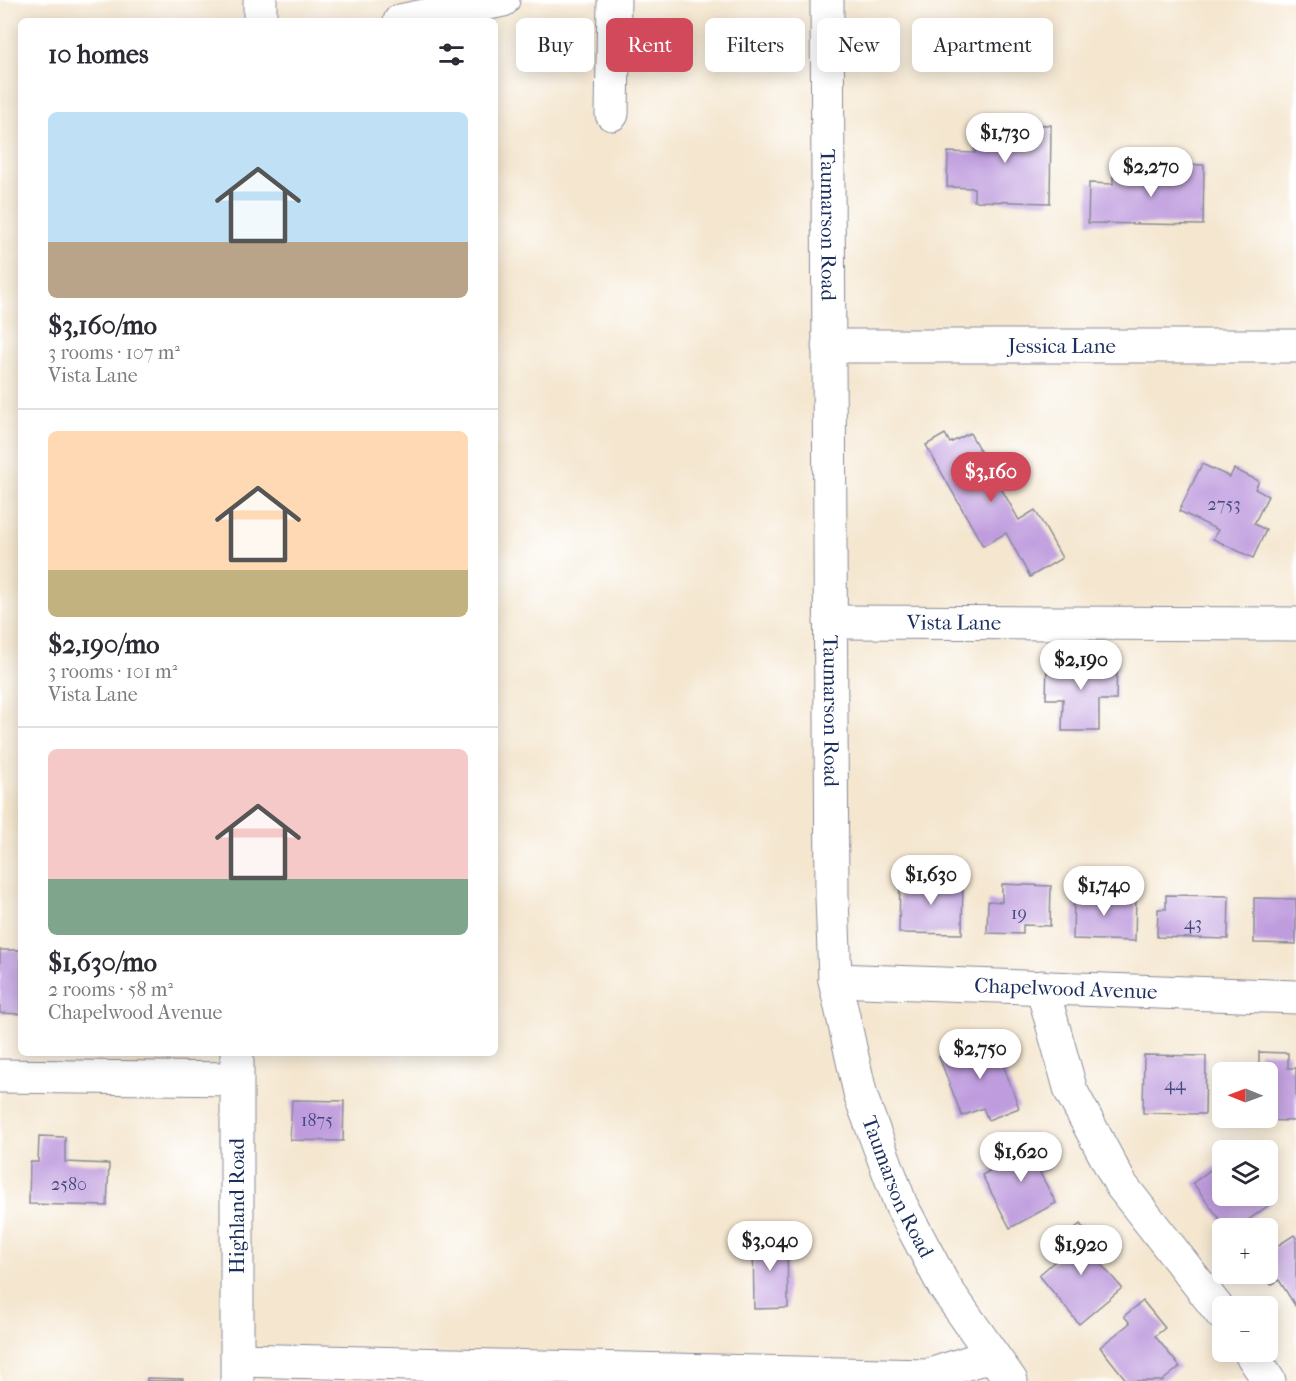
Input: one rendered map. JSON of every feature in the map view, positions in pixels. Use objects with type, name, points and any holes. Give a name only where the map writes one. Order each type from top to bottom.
[{"type":"street","points":[[260,0],[260,18]]},
{"type":"street","points":[[415,18],[503,0]]},
{"type":"street","points":[[612,114],[614,0]]},
{"type":"street","name":"Taumarson Road","points":[[827,0],[832,897],[835,980],[861,1097],[901,1206],[944,1286],[1011,1381]]},
{"type":"street","name":"Jessica Lane","points":[[828,346],[1296,346]]},
{"type":"street","name":"Vista Lane","points":[[830,622],[1296,624]]},
{"type":"street","name":"Chapelwood Avenue","points":[[835,980],[1296,997]]},
{"type":"street","points":[[1042,987],[1071,1090],[1120,1185],[1212,1301]]},
{"type":"street","points":[[0,1076],[237,1066]]},
{"type":"street","name":"Highland Road","points":[[237,1066],[237,1371]]},
{"type":"street","points":[[237,1371],[927,1376],[992,1355]]},
{"type":"street","points":[[1257,1362],[1269,1381]]},
{"type":"building","points":[[975,123],[1051,125],[1050,203],[974,201],[974,188],[947,187],[948,152],[975,153]]},
{"type":"building","points":[[1153,164],[1204,165],[1203,225],[1088,223],[1089,183],[1113,184],[1113,176],[1153,176]]},
{"type":"building","points":[[970,433],[1019,520],[1035,510],[1062,558],[1030,577],[1006,533],[983,546],[926,445],[945,434],[950,443]]},
{"type":"building","points":[[1202,464],[1230,477],[1234,469],[1259,481],[1255,489],[1268,496],[1254,524],[1266,530],[1253,558],[1213,539],[1218,530],[1179,511]]},
{"type":"building","points":[[1047,661],[1117,663],[1116,700],[1099,700],[1099,731],[1062,731],[1063,699],[1046,699]]},
{"type":"building","points":[[900,877],[963,879],[962,934],[899,933]]},
{"type":"building","points":[[1002,884],[1051,886],[1050,926],[1023,925],[1023,934],[987,933],[988,901],[1002,902]]},
{"type":"building","points":[[1074,893],[1136,895],[1135,941],[1073,939]]},
{"type":"building","points":[[1166,895],[1229,896],[1228,939],[1157,937],[1158,909],[1166,909]]},
{"type":"building","points":[[1254,898],[1296,899],[1296,944],[1254,943]]},
{"type":"building","points":[[0,950],[18,950],[18,1014],[0,1013]]},
{"type":"building","points":[[993,1037],[1019,1108],[988,1120],[983,1108],[962,1116],[939,1057]]},
{"type":"building","points":[[1259,1052],[1288,1053],[1288,1068],[1296,1068],[1296,1121],[1278,1121],[1278,1062],[1259,1062]]},
{"type":"building","points":[[1144,1055],[1206,1056],[1205,1114],[1143,1113]]},
{"type":"building","points":[[292,1100],[344,1101],[343,1141],[290,1140]]},
{"type":"building","points":[[1033,1135],[1050,1168],[1040,1173],[1056,1203],[1010,1228],[982,1175],[1013,1158],[1008,1148]]},
{"type":"building","points":[[39,1136],[65,1137],[65,1162],[109,1164],[107,1206],[29,1204],[30,1162],[38,1162]]},
{"type":"building","points":[[1212,1169],[1212,1206],[1267,1206],[1251,1218],[1219,1218],[1193,1183]]},
{"type":"building","points":[[1080,1224],[1106,1256],[1099,1262],[1122,1288],[1079,1324],[1039,1275],[1069,1249],[1061,1240]]},
{"type":"building","points":[[1294,1235],[1296,1238],[1296,1307],[1278,1281],[1278,1245]]},
{"type":"building","points":[[753,1236],[787,1236],[788,1308],[754,1309]]},
{"type":"building","points":[[1143,1301],[1165,1328],[1155,1336],[1180,1367],[1162,1381],[1127,1381],[1100,1347],[1130,1323],[1124,1316]]},
{"type":"building","points":[[147,1378],[183,1379],[183,1381],[147,1381]]}]
